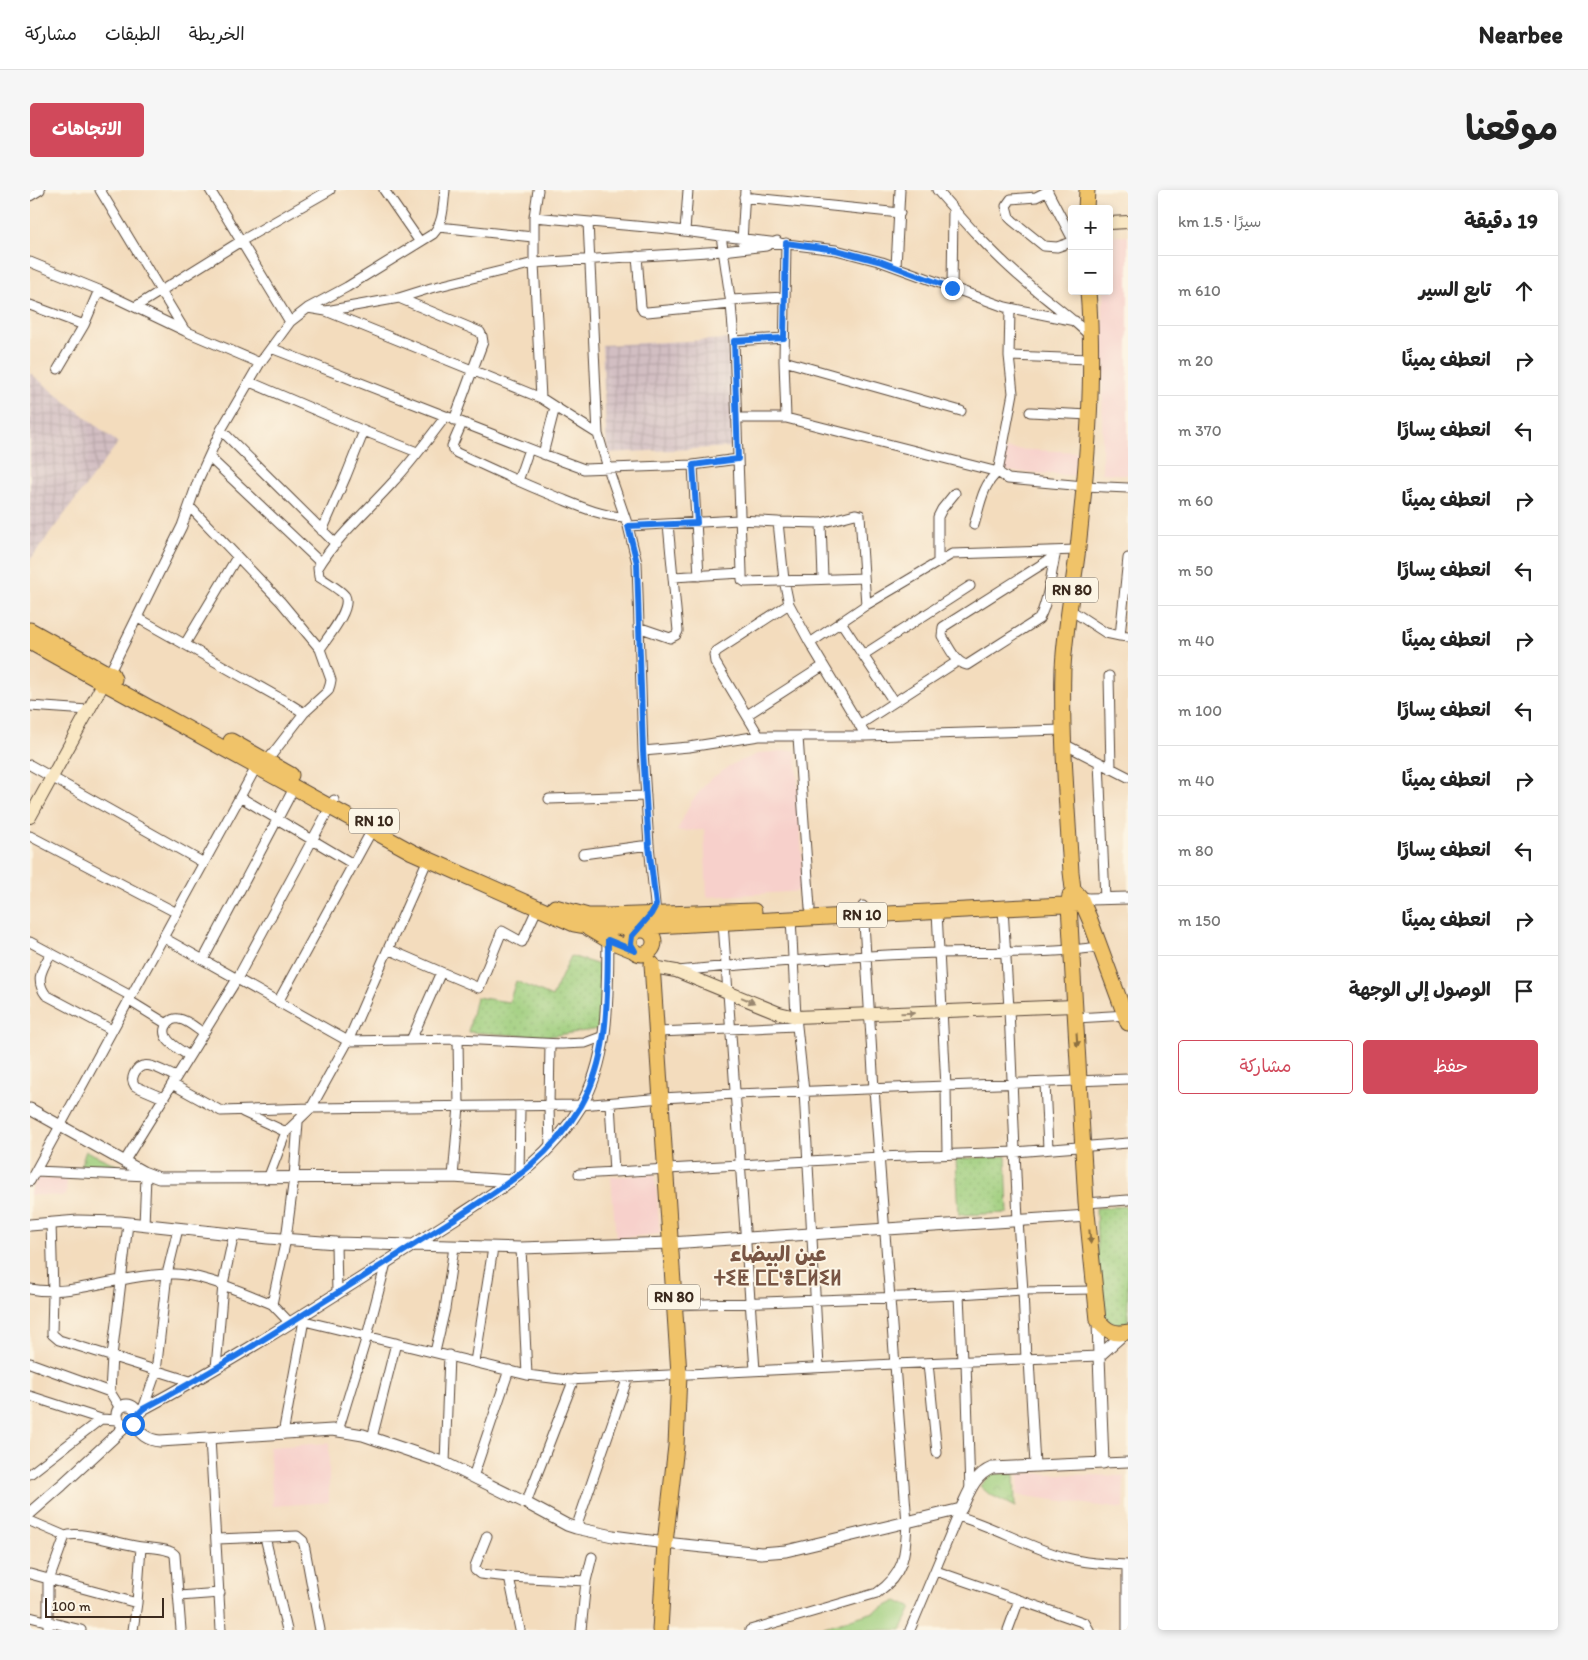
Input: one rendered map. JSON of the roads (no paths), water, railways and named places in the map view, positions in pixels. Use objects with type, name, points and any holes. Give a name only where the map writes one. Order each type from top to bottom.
[{"type":"main road","points":[[1079,190],[1079,205]]},
{"type":"main road","points":[[1086,205],[1087,190]]},
{"type":"main road","points":[[1113,223],[1128,222]]},
{"type":"main road","name":"RN 80","points":[[1077,899],[1064,737],[1063,667],[1084,486],[1089,415],[1090,336],[1088,295]]},
{"type":"main road","name":"RN 10","points":[[30,630],[107,678],[261,762],[372,830],[428,859],[537,909],[584,926],[603,928],[723,922],[790,918],[864,910],[1077,899]]},
{"type":"main road","name":"RN 10","points":[[30,642],[107,678]]},
{"type":"main road","points":[[30,817],[107,678]]},
{"type":"main road","name":"RN 10","points":[[261,762],[294,788],[332,804],[430,852],[559,909],[588,916],[629,916],[650,925],[810,908],[937,912],[1003,908],[1077,899]]},
{"type":"main road","points":[[1077,899],[1100,947],[1127,1018]]},
{"type":"main road","points":[[1077,899],[1072,950],[1075,1012],[1087,1210],[1098,1320],[1104,1329],[1110,1332],[1117,1334],[1127,1332]]},
{"type":"main road","points":[[650,925],[631,940],[632,948],[653,965],[676,971],[796,1021],[871,1015],[1009,1009],[1075,1012]]},
{"type":"main road","points":[[584,926],[608,940],[638,952],[649,952],[650,925]]},
{"type":"main road","name":"RN 80","points":[[650,925],[679,1374],[676,1446],[665,1543],[660,1630]]},
{"type":"street","points":[[100,190],[185,331]]},
{"type":"street","points":[[210,190],[290,322]]},
{"type":"street","points":[[310,190],[316,198]]},
{"type":"street","points":[[135,307],[241,241],[330,190]]},
{"type":"street","points":[[384,190],[420,242]]},
{"type":"street","points":[[107,678],[170,553],[199,478],[221,430],[260,363],[290,322],[308,308],[433,234],[440,227],[445,190]]},
{"type":"street","points":[[538,190],[533,237],[542,398]]},
{"type":"street","points":[[685,231],[688,190]]},
{"type":"street","points":[[896,267],[900,190]]},
{"type":"street","points":[[936,190],[984,245],[1075,321],[1090,336]]},
{"type":"street","points":[[1068,230],[1048,191],[1036,197],[1010,199],[1006,206],[1009,217],[1044,246],[1056,247],[1068,243]]},
{"type":"street","points":[[743,250],[745,194],[900,213]]},
{"type":"street","points":[[952,288],[953,210]]},
{"type":"street","points":[[534,216],[685,231],[836,250],[896,267],[1010,309],[1075,321]]},
{"type":"street","points":[[588,222],[598,434],[628,526],[637,563],[643,751],[649,846],[650,925]]},
{"type":"street","points":[[440,227],[533,237]]},
{"type":"street","points":[[721,236],[731,302],[734,341],[742,580],[745,582],[864,578]]},
{"type":"street","points":[[326,311],[399,298],[431,288],[534,263],[743,250],[782,242]]},
{"type":"street","points":[[782,242],[785,298],[784,361],[786,418]]},
{"type":"street","points":[[637,256],[641,308],[646,312],[785,298]]},
{"type":"street","points":[[30,262],[99,290],[185,331],[260,363]]},
{"type":"street","points":[[58,369],[84,325],[99,290]]},
{"type":"street","points":[[399,298],[480,332],[482,336],[483,342],[454,420],[452,450],[518,482],[600,514],[624,517]]},
{"type":"street","points":[[30,305],[84,325]]},
{"type":"street","points":[[308,308],[326,311],[542,398],[598,434]]},
{"type":"street","points":[[974,525],[986,485],[990,478],[998,472],[1012,401],[1013,383],[1009,356],[1010,309]]},
{"type":"street","points":[[734,341],[784,338]]},
{"type":"street","points":[[271,348],[584,469],[693,465],[738,459]]},
{"type":"street","points":[[1009,356],[1089,359]]},
{"type":"street","points":[[784,361],[961,411]]},
{"type":"street","points":[[250,382],[364,432],[418,452]]},
{"type":"street","points":[[543,454],[555,407]]},
{"type":"street","points":[[1030,412],[1089,415]]},
{"type":"street","points":[[736,418],[786,418],[998,472],[1008,479],[1128,488]]},
{"type":"street","points":[[320,649],[344,613],[347,605],[344,596],[319,577],[318,568],[336,544],[394,482],[418,452],[454,420]]},
{"type":"street","points":[[221,430],[336,544]]},
{"type":"street","points":[[322,530],[364,432]]},
{"type":"street","points":[[518,482],[530,449]]},
{"type":"street","points":[[209,457],[321,563]]},
{"type":"street","points":[[693,465],[699,576]]},
{"type":"street","points":[[938,561],[938,517],[942,509],[955,494]]},
{"type":"street","points":[[30,1182],[240,797],[261,762],[304,713],[328,691],[330,685],[331,680],[320,649],[281,602],[189,506]]},
{"type":"street","points":[[628,526],[739,520],[821,523],[855,514],[860,515],[866,605]]},
{"type":"street","points":[[778,522],[784,580],[789,604],[823,666],[866,736]]},
{"type":"street","points":[[821,523],[823,578]]},
{"type":"street","points":[[638,627],[670,638],[676,635],[678,631],[668,524]]},
{"type":"street","points":[[810,643],[866,605],[938,561],[957,553],[1055,554],[1077,550]]},
{"type":"street","points":[[1055,554],[1042,614],[1039,619],[966,665],[958,661],[942,636],[943,627],[1055,554]]},
{"type":"street","points":[[185,644],[237,557]]},
{"type":"street","points":[[1069,609],[1106,633],[1124,636],[1128,558]]},
{"type":"street","points":[[673,577],[742,573]]},
{"type":"street","points":[[863,655],[970,586]]},
{"type":"street","points":[[759,736],[715,662],[714,655],[717,651],[789,604]]},
{"type":"street","points":[[138,618],[304,713]]},
{"type":"street","points":[[841,622],[894,702]]},
{"type":"street","points":[[860,725],[958,661]]},
{"type":"street","points":[[747,715],[823,666]]},
{"type":"street","points":[[1109,676],[1111,769]]},
{"type":"street","points":[[30,706],[88,710]]},
{"type":"street","points":[[643,751],[689,747],[759,736],[1064,737],[1099,762],[1128,777]]},
{"type":"street","points":[[798,737],[810,908]]},
{"type":"street","points":[[1099,762],[1105,899]]},
{"type":"street","points":[[30,765],[204,864]]},
{"type":"street","points":[[203,960],[294,788]]},
{"type":"street","points":[[548,799],[646,796]]},
{"type":"street","points":[[240,797],[353,864]]},
{"type":"street","points":[[124,1162],[237,979],[332,804]]},
{"type":"street","points":[[278,1002],[372,830]]},
{"type":"street","points":[[30,836],[177,913]]},
{"type":"street","points":[[583,854],[649,846]]},
{"type":"street","points":[[269,1176],[286,1132],[311,1108],[348,1041],[428,859]]},
{"type":"street","points":[[1077,899],[1128,898]]},
{"type":"street","points":[[1003,908],[1014,1152],[1034,1465]]},
{"type":"street","points":[[388,949],[479,988],[502,931],[522,942],[537,909]]},
{"type":"street","points":[[750,1630],[877,1593],[890,1584],[900,1568],[906,1549],[907,1523],[874,1089],[864,910]]},
{"type":"street","points":[[937,912],[946,1087],[947,1154]]},
{"type":"street","points":[[790,918],[796,1021],[804,1091],[820,1367]]},
{"type":"street","points":[[723,922],[755,1370]]},
{"type":"street","points":[[164,938],[348,1041],[458,1039],[550,1044],[585,1043],[604,1036]]},
{"type":"street","points":[[30,1512],[62,1485],[131,1419],[297,1321],[515,1178],[541,1158],[581,1105],[593,1078],[604,1036],[607,1011],[608,940]]},
{"type":"street","points":[[30,942],[130,998],[167,1024]]},
{"type":"street","points":[[676,971],[792,961],[938,953],[1072,950],[1100,947]]},
{"type":"street","points":[[51,953],[43,967],[39,981],[46,995],[112,1030]]},
{"type":"street","points":[[411,1040],[440,972]]},
{"type":"street","points":[[1075,1012],[1127,1018]]},
{"type":"street","points":[[189,1056],[168,1041],[165,1032],[167,1024],[175,1018],[180,1019],[203,1033]]},
{"type":"street","points":[[658,1032],[731,1029],[796,1021]]},
{"type":"street","points":[[453,1177],[459,1106],[458,1039]]},
{"type":"street","points":[[550,1044],[550,1148]]},
{"type":"street","points":[[163,1098],[135,1086],[132,1082],[132,1077],[137,1068],[141,1065],[147,1065],[174,1080],[221,1111],[242,1112],[311,1108],[581,1105],[735,1094],[1128,1079]]},
{"type":"street","points":[[1045,1083],[1048,1149]]},
{"type":"street","points":[[610,1103],[614,1172]]},
{"type":"street","points":[[515,1178],[520,1107]]},
{"type":"street","points":[[30,1109],[149,1176]]},
{"type":"street","points":[[242,1112],[286,1132]]},
{"type":"street","points":[[272,1304],[286,1239],[294,1177],[298,1122]]},
{"type":"street","points":[[579,1174],[880,1157],[1014,1152],[1084,1148],[1128,1143]]},
{"type":"street","points":[[36,1171],[159,1178],[269,1176],[515,1178]]},
{"type":"street","points":[[144,1225],[149,1176]]},
{"type":"street","points":[[30,1225],[78,1221],[144,1225],[336,1243],[416,1244],[454,1248],[521,1248],[670,1243],[1018,1221],[1087,1210],[1128,1200]]},
{"type":"street","points":[[51,1223],[54,1292],[52,1334],[55,1338],[156,1372],[193,1382]]},
{"type":"street","points":[[120,1408],[110,1392],[112,1356],[128,1224]]},
{"type":"street","points":[[131,1419],[156,1372],[167,1274],[178,1229]]},
{"type":"street","points":[[216,1368],[223,1284],[234,1234]]},
{"type":"street","points":[[336,1243],[337,1293]]},
{"type":"street","points":[[434,1352],[445,1309],[454,1248]]},
{"type":"street","points":[[475,1362],[493,1248]]},
{"type":"street","points":[[521,1248],[527,1374]]},
{"type":"street","points":[[338,1431],[367,1336],[386,1263]]},
{"type":"street","points":[[30,1289],[54,1292],[167,1274],[182,1275],[223,1284],[272,1304],[297,1321],[547,1378],[628,1377],[1099,1356],[1127,1332]]},
{"type":"street","points":[[675,1305],[750,1301],[816,1301],[1023,1291],[1095,1290]]},
{"type":"street","points":[[959,1295],[970,1492]]},
{"type":"street","points":[[1098,1320],[1103,1463]]},
{"type":"street","points":[[283,1434],[297,1321]]},
{"type":"street","points":[[372,1438],[396,1343]]},
{"type":"street","points":[[444,1463],[449,1355]]},
{"type":"street","points":[[30,1363],[110,1392]]},
{"type":"street","points":[[928,1363],[937,1452]]},
{"type":"street","points":[[473,1477],[509,1370]]},
{"type":"street","points":[[576,1528],[628,1377]]},
{"type":"street","points":[[526,1502],[574,1379]]},
{"type":"street","points":[[30,1396],[101,1419],[131,1419]]},
{"type":"street","points":[[131,1419],[133,1407],[126,1405],[120,1408],[117,1413],[131,1419],[140,1434],[154,1441],[338,1431],[372,1438],[444,1463],[526,1502],[567,1525],[612,1536],[665,1543],[773,1553],[959,1513],[1062,1557],[1080,1561],[1128,1565],[1127,1630]]},
{"type":"street","points":[[31,1470],[101,1419]]},
{"type":"street","points":[[210,1438],[222,1630]]},
{"type":"street","points":[[914,1629],[959,1513],[982,1472],[992,1468],[1034,1465],[1128,1462]]},
{"type":"street","points":[[30,1521],[65,1536],[70,1534],[90,1537],[168,1550],[174,1553],[181,1630]]},
{"type":"street","points":[[48,1626],[49,1580],[65,1536]]},
{"type":"street","points":[[217,1539],[297,1536],[302,1542],[320,1630]]},
{"type":"street","points":[[487,1536],[475,1566],[475,1570],[480,1574],[586,1581]]},
{"type":"street","points":[[265,1537],[287,1630]]},
{"type":"street","points":[[133,1630],[141,1547]]},
{"type":"street","points":[[581,1630],[586,1581],[592,1557]]},
{"type":"street","points":[[936,1571],[1085,1622],[1089,1630]]},
{"type":"street","points":[[30,1574],[137,1603]]},
{"type":"street","points":[[509,1577],[520,1630]]},
{"type":"street","points":[[179,1596],[220,1593]]},
{"type":"street","points":[[1008,1630],[1019,1600]]},
{"type":"street","points":[[30,1617],[48,1626],[81,1630]]},
{"type":"district","name":"عين البيضاء ⵜⵉⵟ ⵎⵎ'ⴻⵎⵍⵉⵍ","points":[[778,1266]]}]
